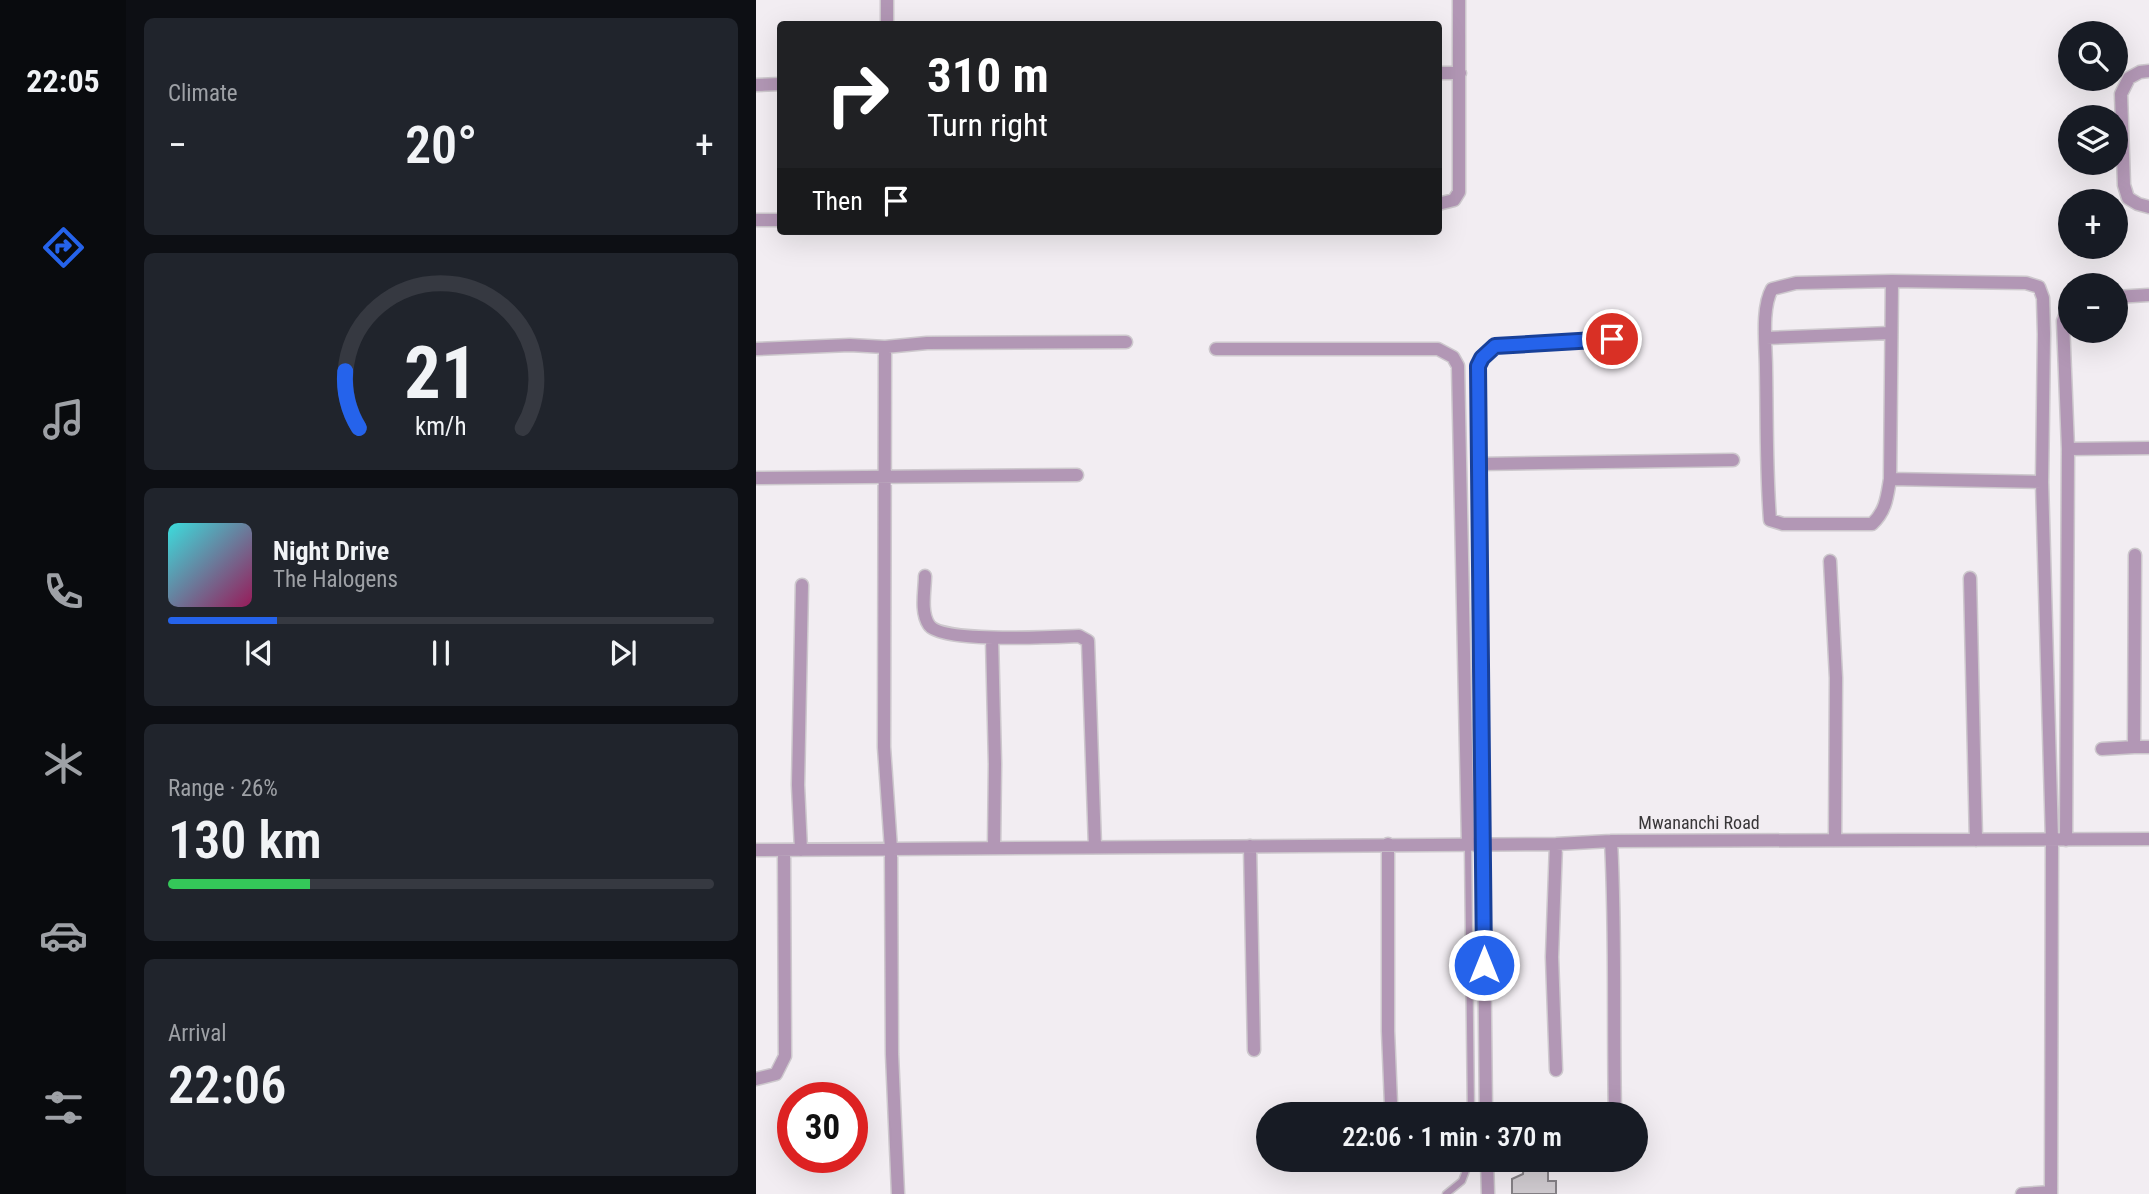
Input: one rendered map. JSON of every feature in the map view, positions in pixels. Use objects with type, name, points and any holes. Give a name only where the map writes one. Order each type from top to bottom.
[{"type":"street","points":[[887,0],[887,21]]},
{"type":"street","points":[[1442,203],[1454,200],[1459,192],[1459,0]]},
{"type":"street","points":[[2149,71],[2129,78],[2120,94],[2124,185],[2128,198],[2149,206]]},
{"type":"street","points":[[1442,73],[1460,72]]},
{"type":"street","points":[[756,85],[777,84]]},
{"type":"street","points":[[756,220],[777,220]]},
{"type":"street","points":[[1892,281],[1890,479],[1881,516],[1872,524],[1783,524],[1770,520],[1767,492],[1766,338],[1767,297],[1772,289],[1796,283],[1892,281],[2026,283],[2039,287],[2043,298],[2045,334],[2042,482],[2059,840]]},
{"type":"street","points":[[2128,296],[2148,295]]},
{"type":"street","points":[[1766,338],[1891,333]]},
{"type":"street","points":[[1486,1102],[1478,366],[1486,353],[1495,346],[1631,337]]},
{"type":"street","points":[[756,349],[927,343],[1126,342]]},
{"type":"street","points":[[2022,1194],[2051,1193],[2068,449],[2064,343]]},
{"type":"street","points":[[885,346],[884,747],[891,849],[892,1054],[898,1194]]},
{"type":"street","points":[[1216,349],[1438,349],[1452,357],[1458,366],[1468,844]]},
{"type":"street","points":[[2068,449],[2149,448]]},
{"type":"street","points":[[1479,464],[1733,460]]},
{"type":"street","points":[[756,478],[1077,475]]},
{"type":"street","points":[[1890,479],[2042,482]]},
{"type":"street","points":[[2134,747],[2135,555]]},
{"type":"street","points":[[1830,561],[1836,678],[1835,840]]},
{"type":"street","points":[[925,576],[926,617],[934,630],[940,633],[992,638],[1079,636],[1087,641],[1095,847]]},
{"type":"street","points":[[1970,578],[1976,840]]},
{"type":"street","points":[[801,850],[798,785],[802,586]]},
{"type":"street","points":[[992,638],[994,848]]},
{"type":"street","points":[[2102,749],[2149,747]]},
{"type":"street","name":"Mwananchi Road","points":[[756,850],[1556,844],[1611,841],[2149,839]]},
{"type":"street","points":[[1611,841],[1614,897],[1615,1102]]},
{"type":"street","points":[[1388,844],[1388,1031],[1391,1102]]},
{"type":"street","points":[[1556,844],[1552,957],[1556,1070]]},
{"type":"street","points":[[1250,846],[1254,1050]]},
{"type":"street","points":[[756,1079],[776,1074],[785,1056],[784,850]]},
{"type":"street","points":[[1487,1172],[1488,1194]]},
{"type":"lane","points":[[1468,844],[1471,1102]]},
{"type":"lane","points":[[1446,1194],[1462,1181],[1466,1172]]},
{"type":"building","points":[[1548,1172],[1548,1181],[1556,1181],[1556,1194],[1512,1194],[1512,1179],[1523,1174]]},
{"type":"route","points":[[1484,965],[1478,366],[1486,353],[1495,346],[1612,339]]}]
